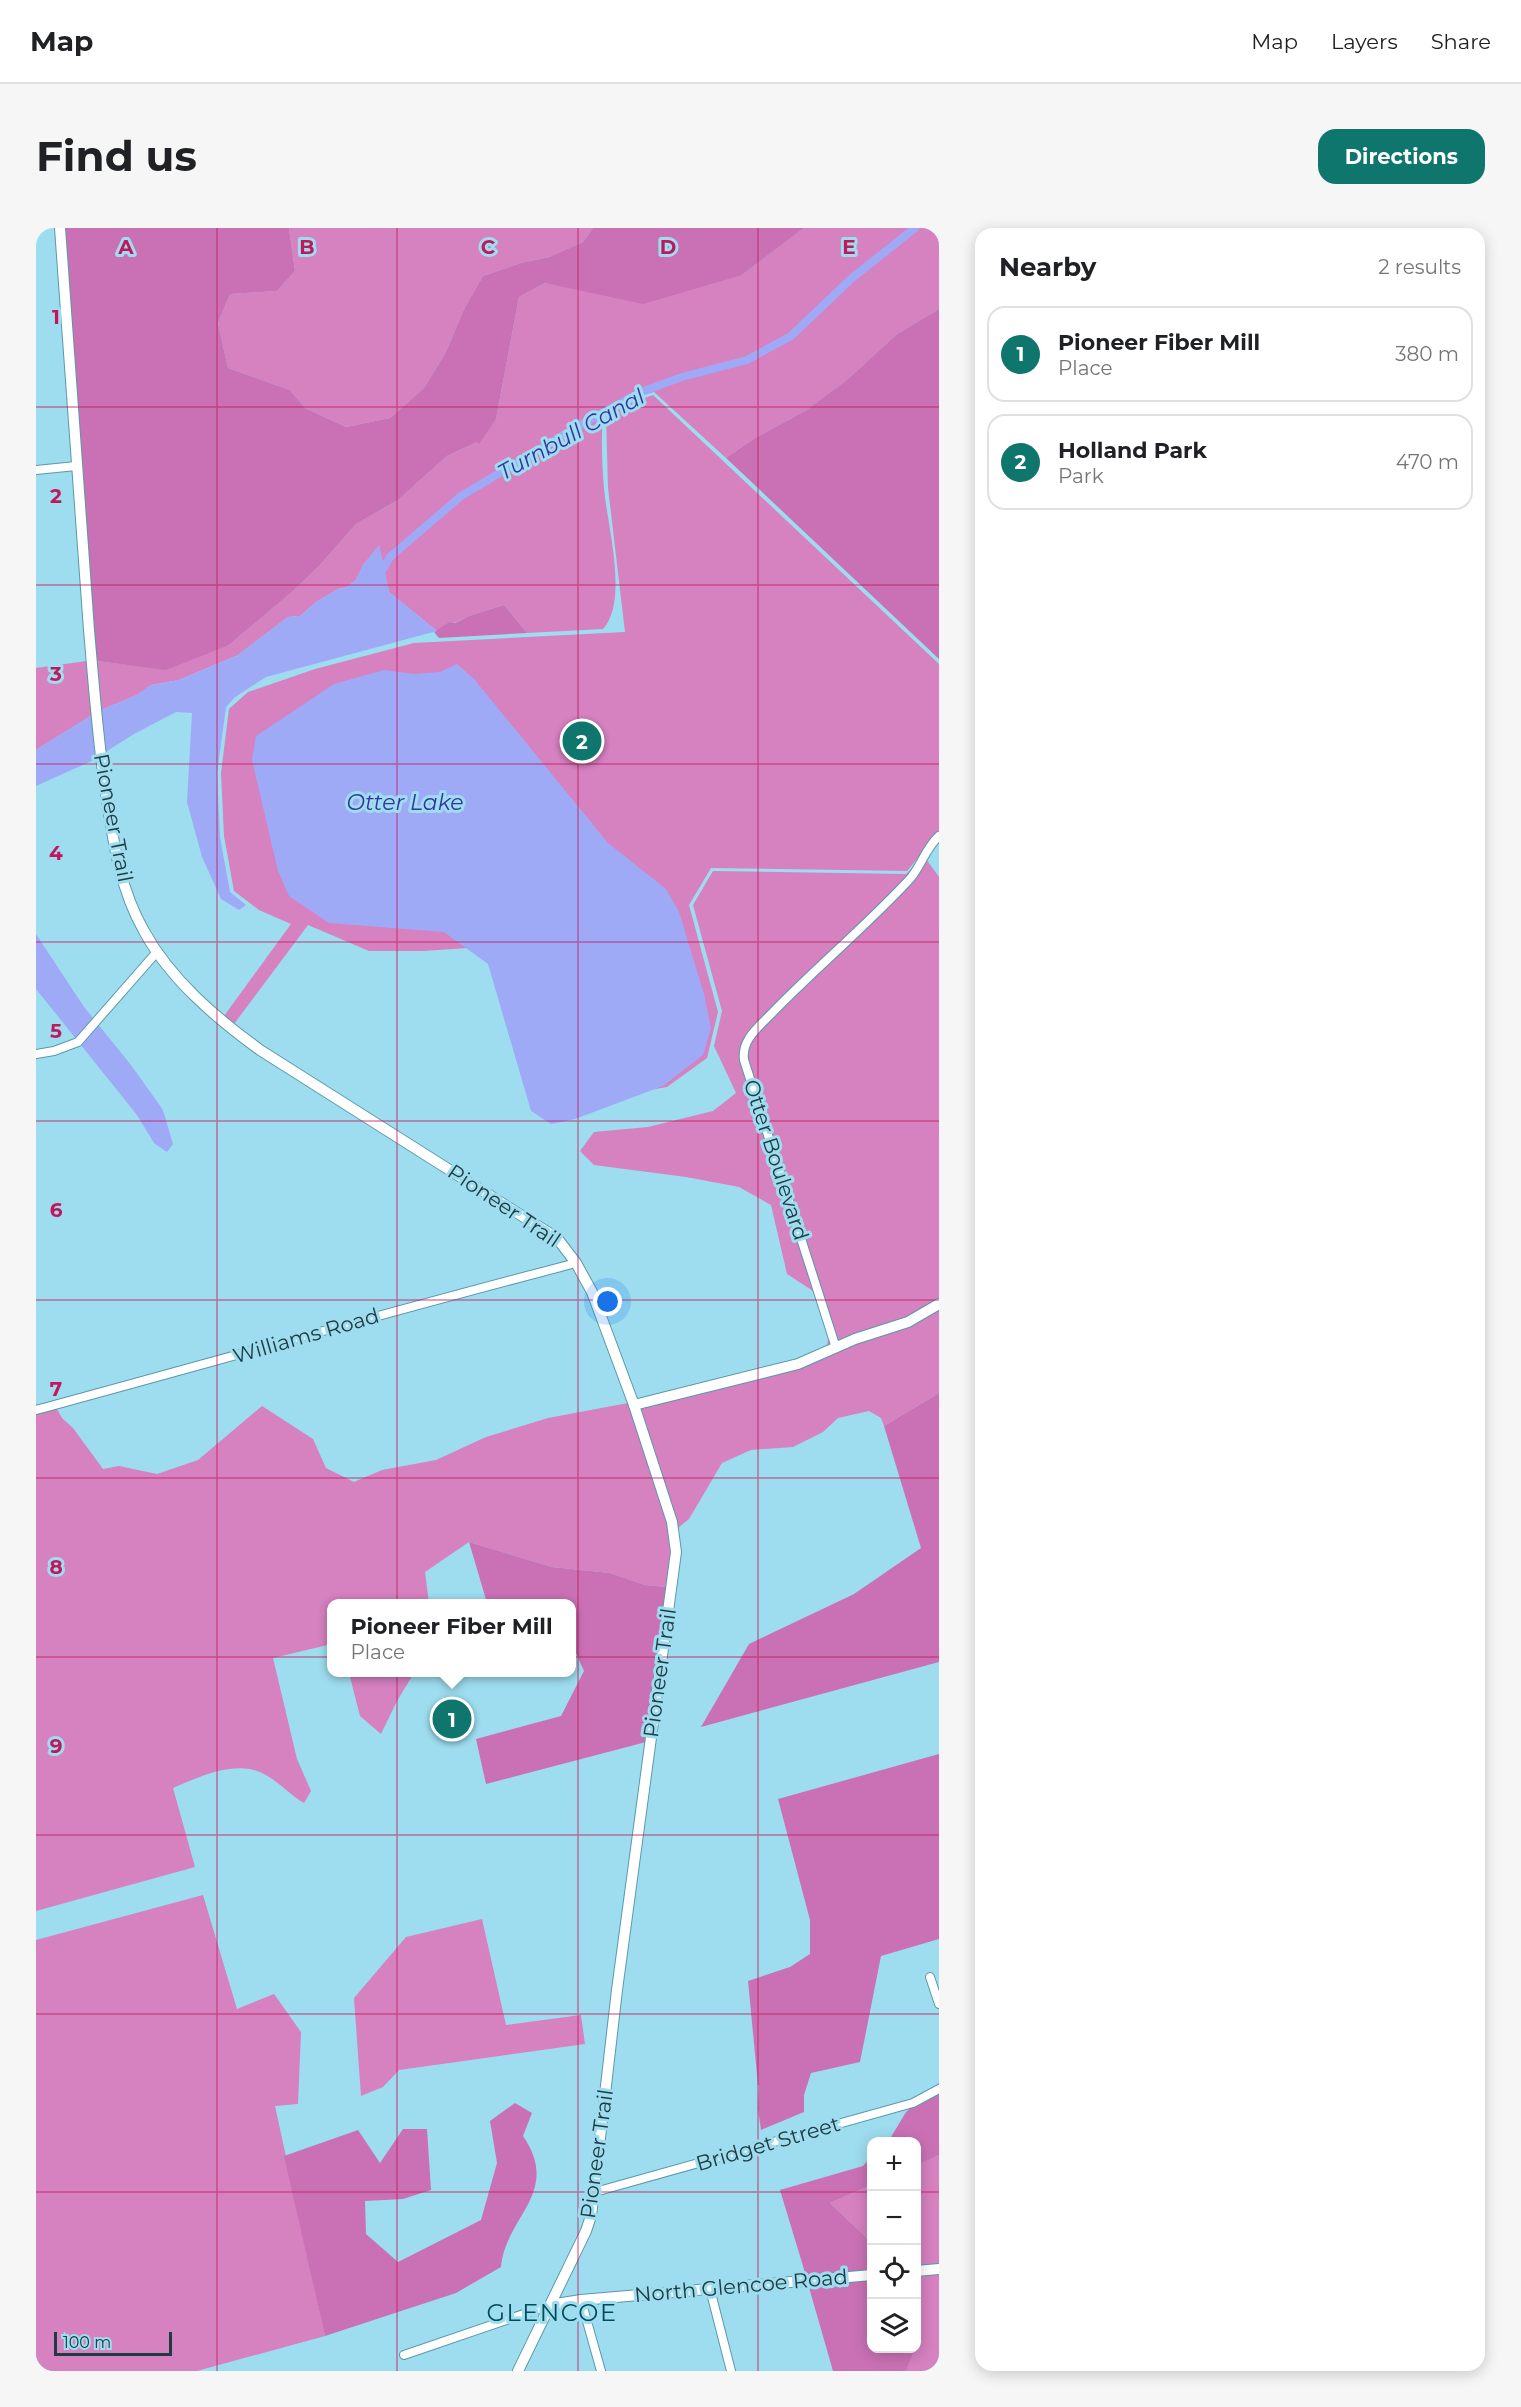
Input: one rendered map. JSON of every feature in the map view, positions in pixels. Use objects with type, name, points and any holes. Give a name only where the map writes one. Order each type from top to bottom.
[{"type":"street","name":"Pioneer Trail","points":[[60,228],[76,466],[100,759],[119,867],[127,895],[156,953],[204,1005],[260,1050],[557,1238],[576,1263],[592,1292],[634,1405],[672,1522],[676,1552],[617,1990],[595,2192],[586,2231],[518,2371]]},
{"type":"street","points":[[36,470],[76,466]]},
{"type":"street","name":"Otter Boulevard","points":[[836,1347],[742,1048],[750,1036],[806,978],[911,879],[928,846],[939,836]]},
{"type":"street","points":[[36,1054],[54,1051],[78,1042],[156,953]]},
{"type":"street","name":"Williams Road","points":[[36,1410],[291,1341],[363,1319],[576,1263]]},
{"type":"street","points":[[634,1405],[798,1364],[855,1339],[908,1322],[939,1304]]},
{"type":"street","points":[[930,1977],[939,2004]]},
{"type":"street","name":"Bridget Street","points":[[595,2192],[913,2103],[939,2089]]},
{"type":"street","points":[[921,2271],[939,2269]]},
{"type":"street","name":"North Glencoe Road","points":[[404,2355],[550,2306],[581,2300],[867,2275]]},
{"type":"street","points":[[710,2289],[731,2371]]},
{"type":"street","points":[[581,2300],[601,2371]]},
{"type":"shaded area","points":[[65,228],[289,228],[295,271],[277,291],[230,294],[218,323],[228,368],[290,390],[305,408],[346,427],[390,418],[424,388],[446,352],[464,309],[483,276],[521,263],[549,257],[583,242],[593,228],[804,228],[742,275],[643,304],[545,283],[519,297],[496,419],[479,444],[477,442],[447,456],[398,500],[356,524],[319,566],[293,591],[229,645],[166,670],[97,661],[77,425]]},
{"type":"shaded area","points":[[289,228],[593,228],[583,242],[549,257],[521,263],[483,276],[464,309],[446,352],[424,388],[390,418],[346,427],[305,408],[290,390],[228,368],[218,323],[230,294],[277,291],[295,271]]},
{"type":"shaded area","points":[[804,228],[939,228],[939,309],[897,334],[848,379],[805,411],[755,438],[726,458],[654,392],[631,399],[603,414],[603,479],[616,582],[611,616],[603,629],[527,633],[504,605],[454,623],[449,622],[437,631],[389,592],[379,546],[363,565],[356,580],[347,587],[338,589],[316,602],[300,616],[288,617],[238,655],[179,680],[151,685],[137,695],[101,710],[97,661],[130,665],[229,645],[293,591],[319,566],[356,524],[398,500],[447,456],[477,442],[496,419],[519,297],[545,283],[585,290],[742,275]]},
{"type":"shaded area","points":[[939,309],[939,659],[726,458],[755,438],[805,411],[848,379],[897,334]]},
{"type":"shaded area","points":[[653,395],[939,664],[939,833],[907,871],[711,868],[689,905],[718,1012],[707,1058],[667,1087],[546,1108],[497,946],[423,951],[369,951],[308,925],[234,1024],[224,1016],[291,924],[259,910],[234,891],[224,836],[221,773],[229,709],[248,692],[315,669],[414,643],[625,632],[608,488],[606,415]]},
{"type":"shaded area","points":[[504,605],[527,633],[439,638],[434,632],[449,622],[455,623]]},
{"type":"shaded area","points":[[87,661],[92,715],[36,750],[36,668]]},
{"type":"shaded area","points":[[924,856],[939,877],[939,1299],[906,1318],[827,1347],[829,1332],[816,1293],[787,1274],[771,1205],[739,1187],[686,1177],[594,1165],[580,1151],[594,1132],[648,1127],[713,1111],[736,1093],[714,1046],[722,1011],[693,905],[713,871],[906,874]]},
{"type":"shaded area","points":[[939,1309],[939,1393],[884,1426],[881,1418],[869,1411],[838,1418],[823,1432],[793,1447],[751,1450],[722,1463],[689,1519],[678,1528],[639,1408],[799,1368]]},
{"type":"shaded area","points":[[939,1393],[939,1662],[701,1727],[749,1644],[854,1594],[921,1548],[884,1426]]},
{"type":"shaded area","points":[[628,1403],[668,1523],[672,1552],[667,1587],[645,1585],[610,1573],[552,1567],[469,1542],[425,1572],[428,1599],[327,1599],[327,1645],[273,1658],[297,1759],[311,1791],[304,1803],[268,1776],[251,1769],[228,1769],[194,1779],[173,1788],[195,1867],[36,1911],[36,1409],[54,1404],[62,1418],[73,1428],[103,1469],[119,1466],[157,1474],[198,1460],[262,1406],[313,1439],[326,1468],[354,1482],[382,1470],[436,1460],[486,1437],[548,1418]]},
{"type":"shaded area","points":[[469,1542],[552,1567],[610,1573],[645,1585],[667,1587],[646,1742],[486,1784],[476,1739],[561,1716],[584,1671],[576,1653],[576,1599],[486,1599]]},
{"type":"shaded area","points":[[350,1677],[412,1677],[381,1734],[360,1716]]},
{"type":"shaded area","points":[[939,1754],[939,1939],[881,1956],[860,2062],[811,2073],[804,2095],[804,2112],[761,2130],[758,2109],[759,2085],[748,1981],[790,1967],[810,1954],[810,1920],[778,1799]]},
{"type":"shaded area","points":[[203,1895],[237,2009],[274,1994],[301,2032],[298,2104],[275,2106],[325,2336],[197,2371],[36,2371],[36,1940]]},
{"type":"shaded area","points":[[482,1919],[506,2025],[581,2015],[585,2044],[399,2070],[383,2087],[361,2096],[354,1998],[406,1937]]},
{"type":"shaded area","points":[[939,2083],[939,2155],[921,2163],[921,2137],[891,2137],[906,2112]]},
{"type":"shaded area","points":[[515,2103],[532,2113],[523,2136],[533,2156],[537,2173],[534,2189],[505,2249],[501,2267],[456,2293],[325,2336],[284,2156],[358,2130],[380,2163],[403,2129],[427,2129],[431,2190],[403,2199],[365,2201],[366,2234],[398,2262],[481,2220],[497,2163],[490,2121]]},
{"type":"shaded area","points":[[939,2155],[939,2264],[921,2266],[921,2191],[921,2163]]},
{"type":"shaded area","points":[[867,2162],[867,2187],[830,2203],[867,2238],[867,2271],[806,2276],[780,2190],[863,2166]]},
{"type":"shaded area","points":[[867,2187],[867,2238],[830,2203]]},
{"type":"shaded area","points":[[939,2273],[939,2371],[906,2371],[913,2353],[921,2353],[921,2275]]},
{"type":"shaded area","points":[[867,2279],[867,2353],[913,2353],[906,2371],[833,2371],[808,2284]]},
{"type":"water","points":[[379,545],[389,592],[437,631],[266,677],[235,697],[226,707],[217,773],[220,837],[230,892],[246,905],[239,910],[221,899],[202,857],[187,802],[192,713],[176,712],[104,753],[101,710],[137,695],[151,685],[179,680],[238,655],[288,617],[300,616],[316,602],[356,580],[363,565]]},
{"type":"water","name":"Otter Lake","points":[[457,664],[474,679],[608,843],[666,889],[679,912],[704,994],[711,1028],[703,1055],[663,1086],[575,1119],[551,1124],[531,1111],[488,964],[444,932],[329,923],[289,896],[278,871],[252,760],[256,736],[334,684],[384,670],[414,674],[440,672]]},
{"type":"water","points":[[92,715],[96,759],[36,786],[36,750]]},
{"type":"water","points":[[36,934],[84,1007],[131,1065],[163,1110],[173,1144],[167,1152],[154,1143],[137,1115],[36,989]]},
{"type":"waterway","name":"Turnbull Canal","points":[[378,578],[390,557],[461,496],[582,424],[641,392],[682,377],[747,360],[791,336],[852,278],[915,228]]},
{"type":"place","name":"Holland Park","points":[[582,741]]},
{"type":"place","name":"Pioneer Fiber Mill","points":[[452,1719]]},
{"type":"district","name":"GLENCOE","points":[[552,2313]]}]
